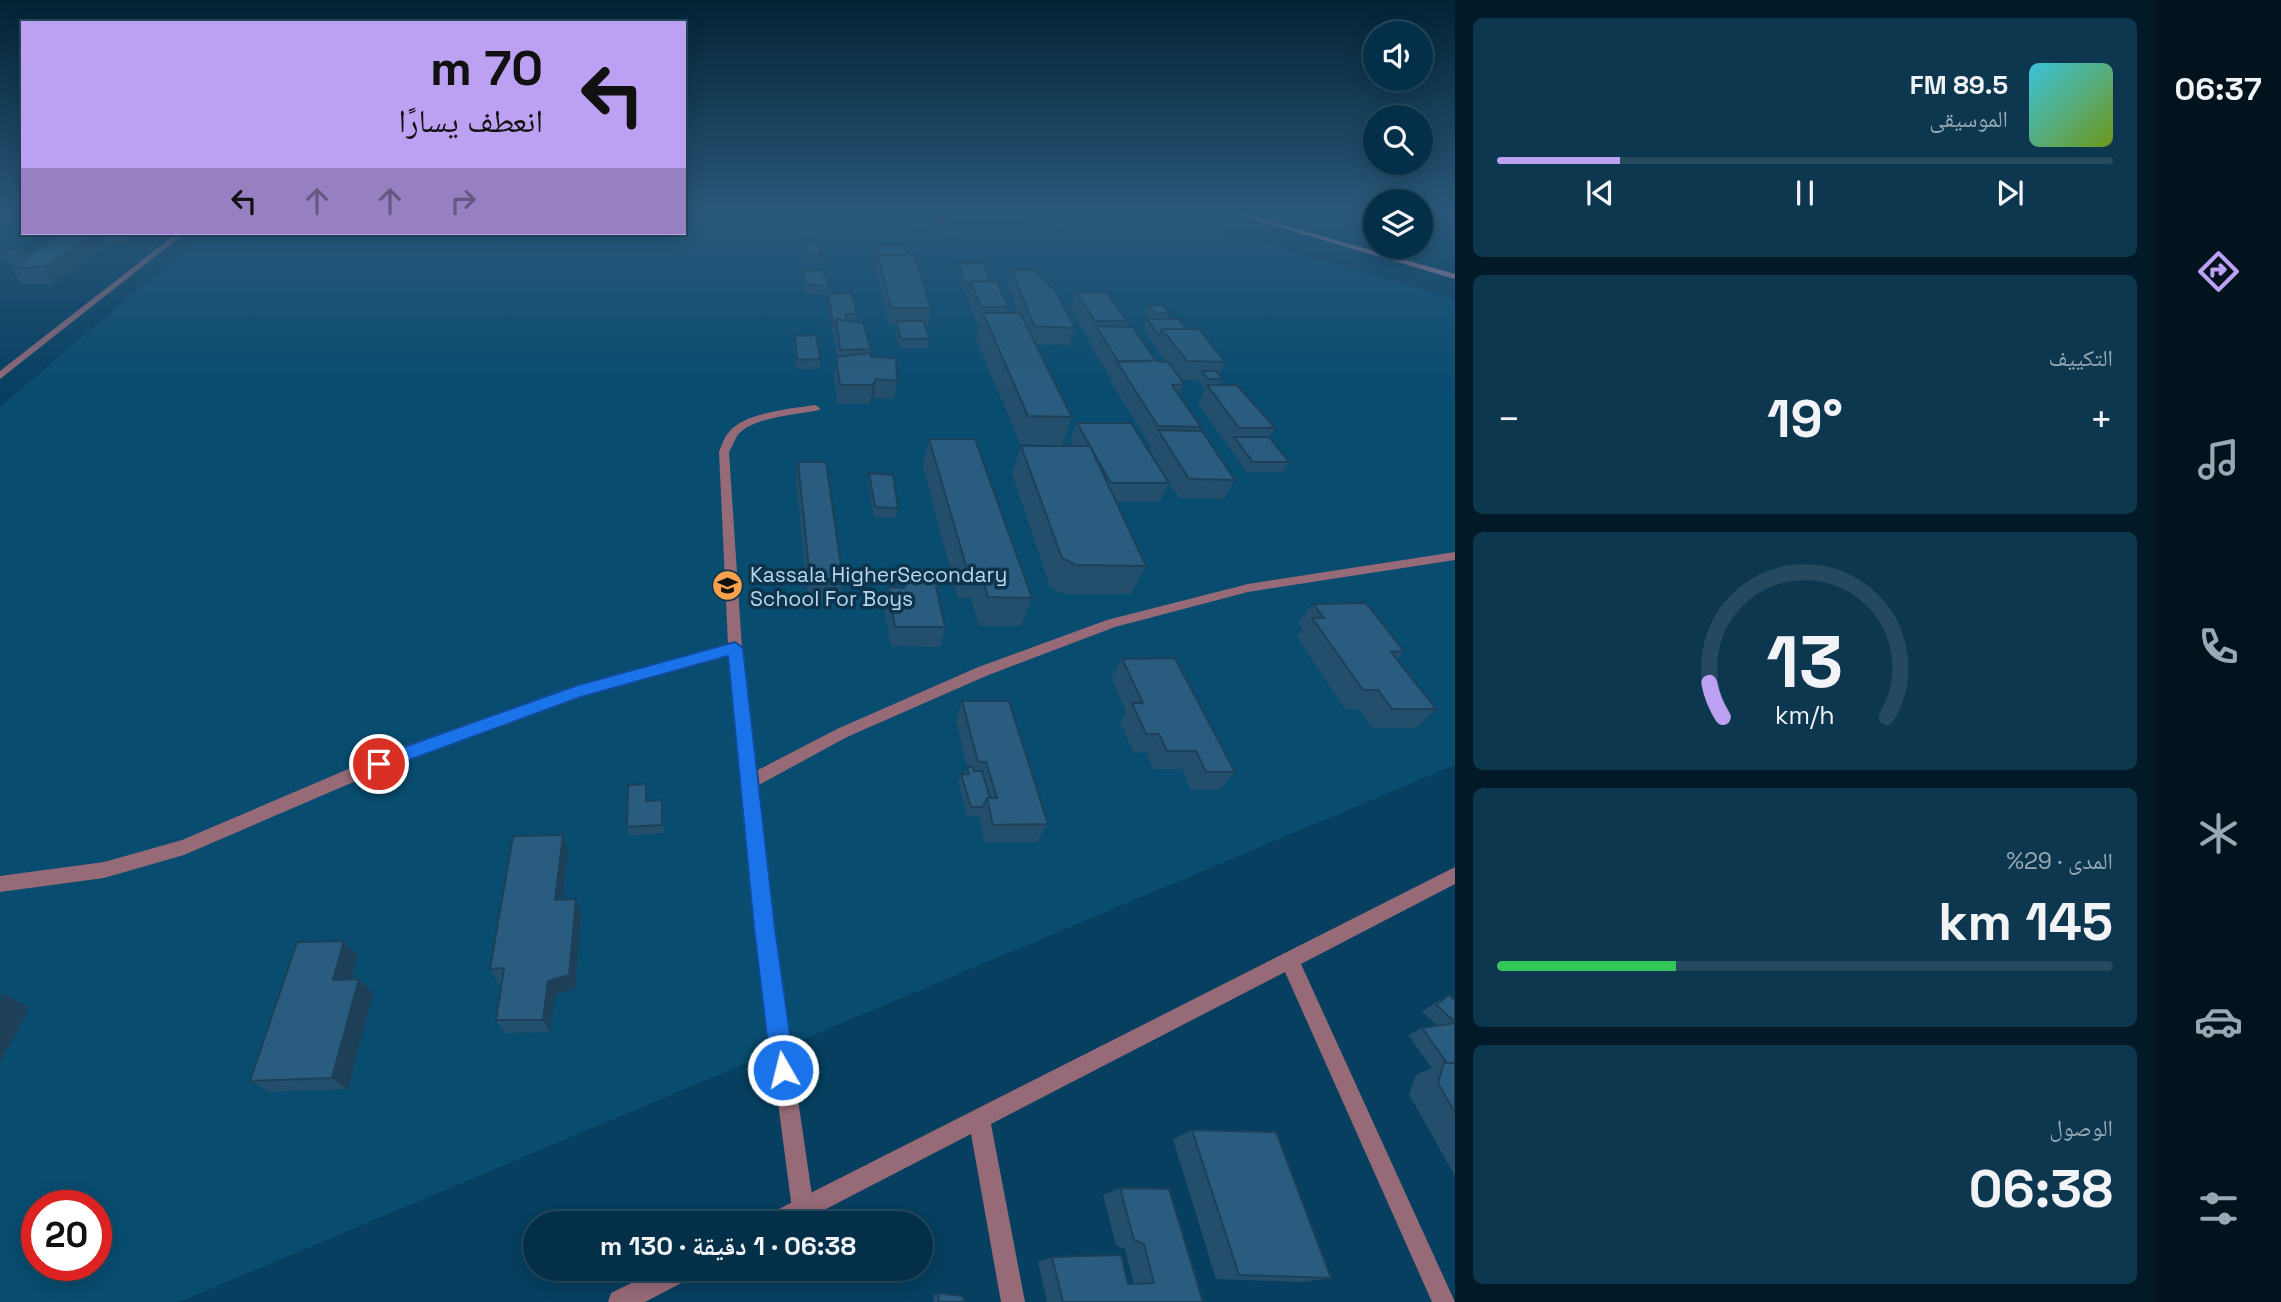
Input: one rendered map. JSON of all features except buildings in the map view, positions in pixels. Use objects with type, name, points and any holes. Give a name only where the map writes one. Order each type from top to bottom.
[{"type":"street","points":[[0,376],[132,272]]},
{"type":"street","points":[[1437,272],[1455,277]]},
{"type":"street","points":[[803,1209],[764,928],[751,782],[735,648],[724,452],[734,433],[750,424],[774,415],[815,408]]},
{"type":"street","points":[[751,782],[842,733],[981,672],[1112,623],[1248,588],[1455,556]]},
{"type":"street","points":[[0,884],[104,870],[184,847],[401,754],[578,692],[735,648]]},
{"type":"street","points":[[799,1211],[1455,875]]},
{"type":"street","points":[[1290,961],[1444,1302]]},
{"type":"street","points":[[979,1119],[1013,1302]]},
{"type":"street","points":[[620,1302],[661,1281]]},
{"type":"shaded area","name":"Kassala HigherSecondary School For Boys","points":[[159,272],[1362,272],[1455,299],[1455,765],[179,1302],[0,1302],[0,407]]},
{"type":"place","name":"Kassala HigherSecondary School For Boys","points":[[727,586]]},
{"type":"route","points":[[379,764],[578,692],[735,648],[751,782],[764,928],[783,1070]]}]
